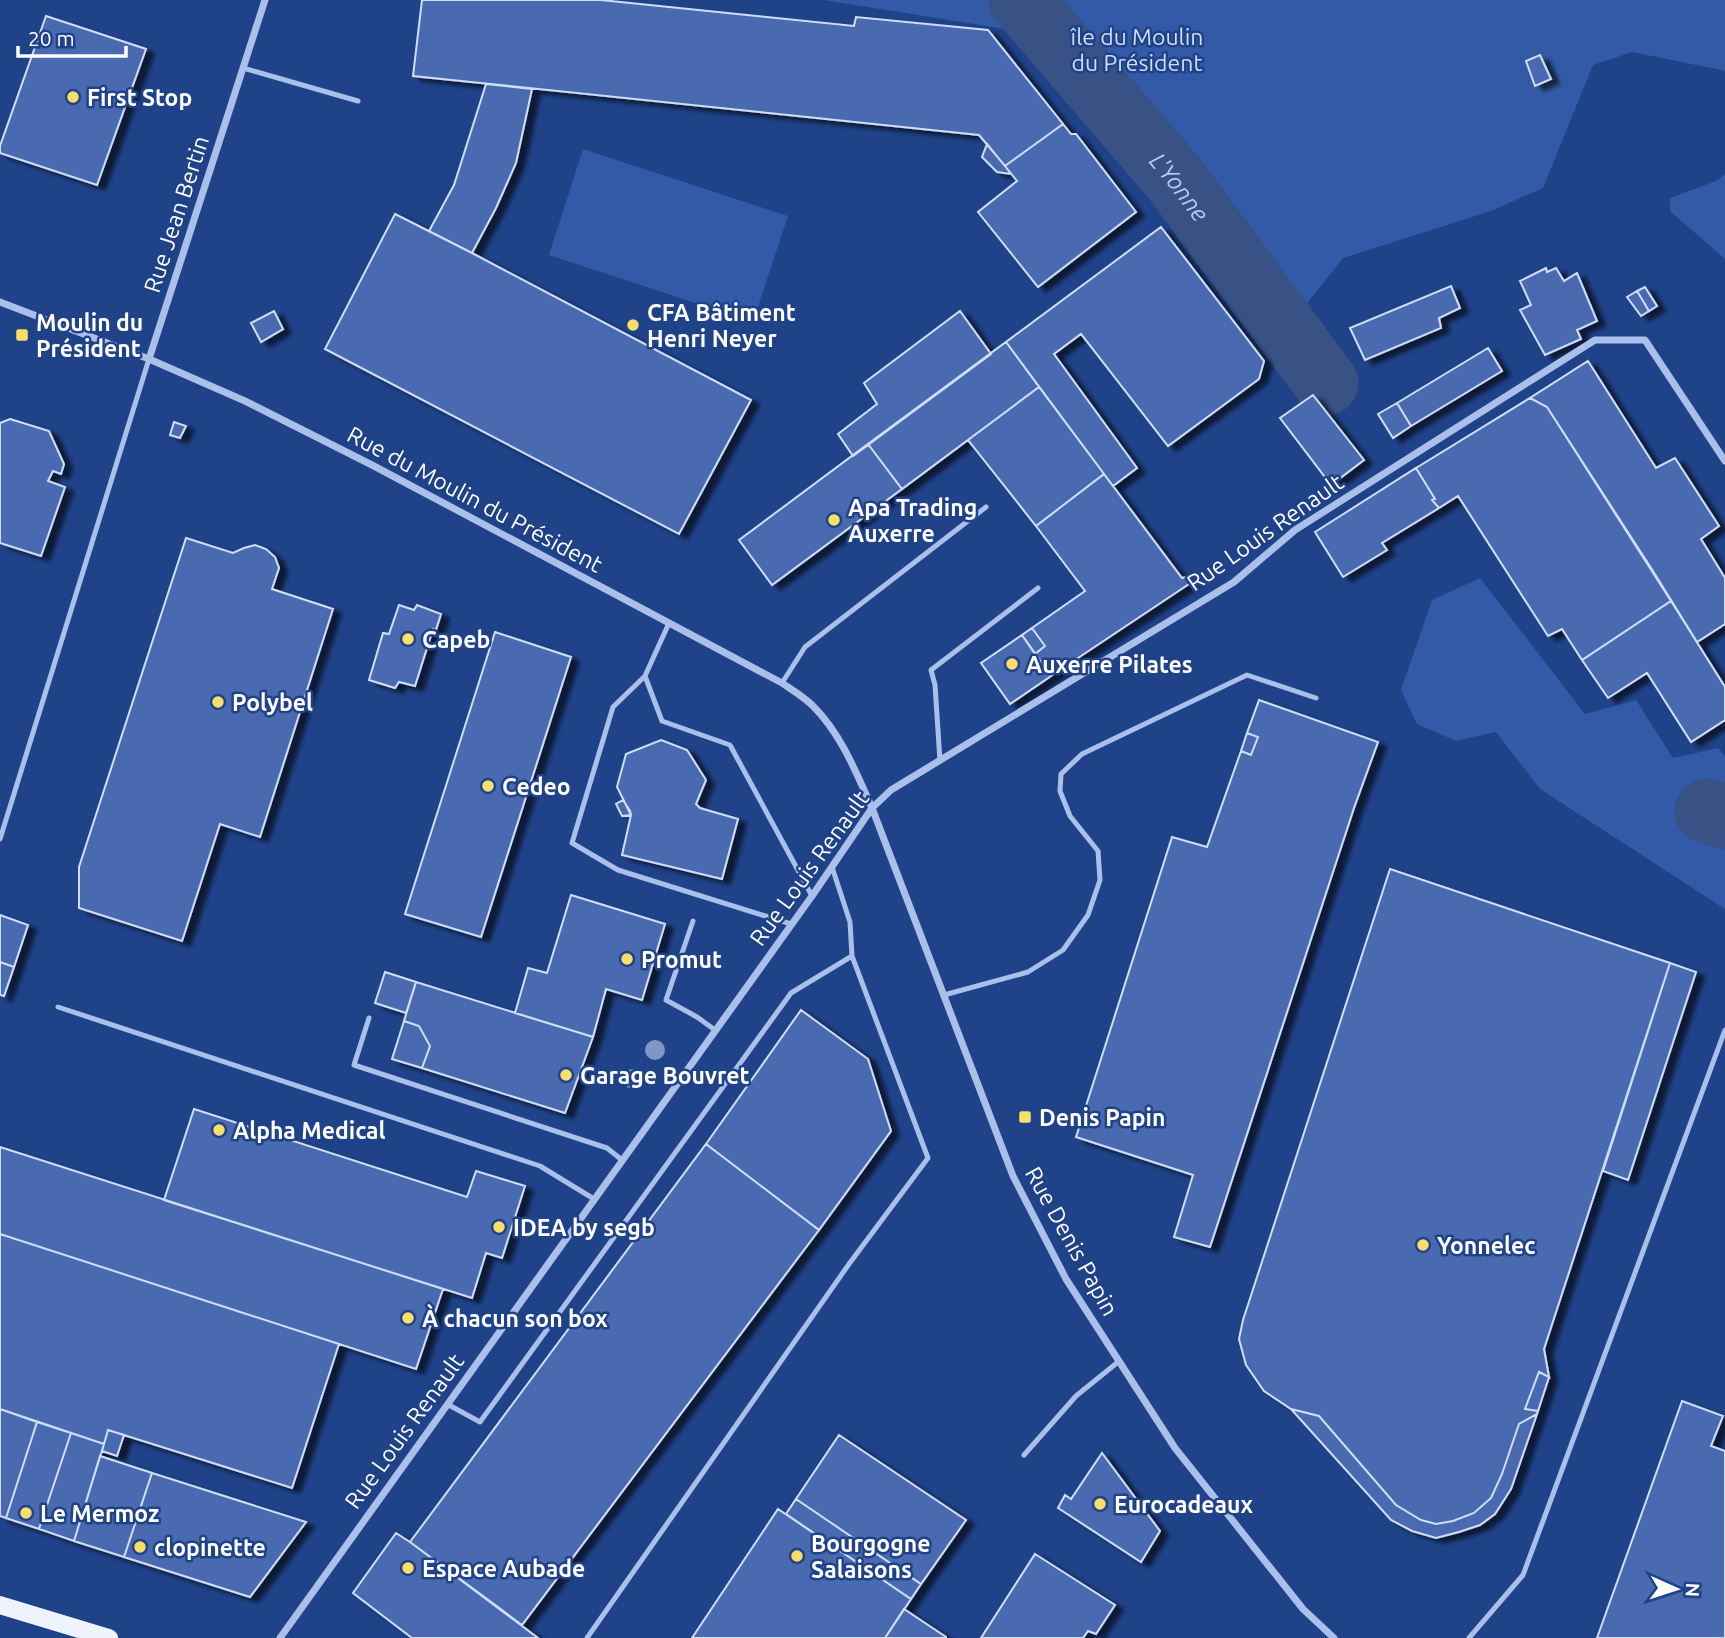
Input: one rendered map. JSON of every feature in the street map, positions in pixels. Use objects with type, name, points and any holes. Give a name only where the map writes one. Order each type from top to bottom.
[{"type":"main road","points":[[0,1605],[109,1638]]},
{"type":"street","name":"Rue Jean Bertin","points":[[149,359],[265,0]]},
{"type":"street","name":"Rue du Moulin du Président","points":[[0,302],[149,359],[245,401],[372,465],[782,683],[813,706],[835,732],[872,808]]},
{"type":"street","name":"Rue Louis Renault","points":[[280,1638],[872,808],[891,790],[1234,582],[1295,530],[1595,340],[1645,340],[1725,461]]},
{"type":"street","name":"Rue Denis Papin","points":[[872,808],[1013,1176],[1066,1279],[1175,1448],[1303,1609],[1334,1638]]},
{"type":"lane","points":[[243,68],[358,100]]},
{"type":"lane","points":[[0,839],[149,359]]},
{"type":"lane","points":[[782,683],[805,647],[985,507]]},
{"type":"lane","points":[[940,761],[935,685],[931,670],[1038,588]]},
{"type":"lane","points":[[669,623],[645,676],[613,707],[572,843],[618,870],[791,924]]},
{"type":"lane","points":[[944,995],[1028,972],[1063,950],[1088,915],[1100,880],[1098,851],[1070,816],[1060,791],[1061,774],[1082,754],[1247,675],[1316,698]]},
{"type":"lane","points":[[645,676],[662,721],[730,745],[811,896]]},
{"type":"lane","points":[[587,1638],[849,1264],[928,1158],[852,956],[850,922],[832,867]]},
{"type":"lane","points":[[693,921],[666,1000],[715,1030]]},
{"type":"lane","points":[[447,1404],[480,1422],[791,993],[852,956]]},
{"type":"lane","points":[[58,1007],[540,1166],[594,1199]]},
{"type":"lane","points":[[369,1018],[354,1065],[607,1148],[622,1160]]},
{"type":"lane","points":[[1469,1638],[1523,1575],[1725,1030]]},
{"type":"lane","points":[[1024,1455],[1076,1396],[1118,1362]]},
{"type":"green space","name":"île du Moulin du Président","points":[[824,0],[1725,0],[1725,72],[1632,52],[1593,65],[1543,188],[1491,211],[1343,258],[1301,311],[1289,380],[1160,209],[1005,29]]},
{"type":"green space","points":[[583,149],[788,216],[753,322],[549,255]]},
{"type":"green space","points":[[1725,174],[1725,259],[1670,211],[1670,198],[1716,181]]},
{"type":"green space","points":[[1480,578],[1585,714],[1636,700],[1673,758],[1718,748],[1725,756],[1725,909],[1540,789],[1496,732],[1456,741],[1417,724],[1401,690],[1432,600]]},
{"type":"building","points":[[422,0],[601,0],[854,26],[856,17],[988,30],[1063,124],[1005,166],[979,135],[413,76]]},
{"type":"building","name":"First Stop","points":[[46,16],[146,49],[97,185],[0,153],[0,146]]},
{"type":"building","points":[[1540,55],[1551,79],[1535,86],[1526,61]]},
{"type":"building","points":[[486,84],[532,89],[516,163],[472,253],[429,231],[454,185]]},
{"type":"building","points":[[1063,124],[1071,134],[1076,134],[1136,212],[1038,287],[978,212],[1017,181],[1005,166]]},
{"type":"building","points":[[987,144],[1011,174],[997,172],[982,157]]},
{"type":"building","points":[[395,214],[751,400],[679,534],[325,349]]},
{"type":"building","points":[[1161,227],[1264,361],[1259,379],[1168,446],[1081,334],[1054,354],[1137,468],[1113,486],[1006,342]]},
{"type":"building","points":[[1546,268],[1547,272],[1556,268],[1564,281],[1577,273],[1597,321],[1577,330],[1581,339],[1545,355],[1520,310],[1531,305],[1520,281]]},
{"type":"building","points":[[1451,286],[1460,308],[1439,318],[1441,328],[1365,360],[1350,328]]},
{"type":"building","points":[[1645,287],[1657,306],[1649,311],[1637,291]]},
{"type":"building","points":[[1637,291],[1649,311],[1641,316],[1627,297]]},
{"type":"building","points":[[274,311],[283,329],[261,342],[251,323]]},
{"type":"building","points":[[960,311],[991,354],[853,456],[838,434],[877,404],[864,383]]},
{"type":"building","points":[[1006,342],[1039,387],[902,489],[868,444]]},
{"type":"building","points":[[1488,348],[1502,371],[1411,426],[1397,403]]},
{"type":"building","points":[[1588,361],[1656,468],[1675,458],[1719,526],[1701,539],[1725,578],[1725,624],[1697,642],[1547,407],[1530,398]]},
{"type":"building","points":[[1039,387],[1104,474],[1036,526],[968,440]]},
{"type":"building","points":[[1313,395],[1364,460],[1331,485],[1280,418]]},
{"type":"building","points":[[1530,398],[1547,407],[1671,601],[1582,660],[1562,629],[1548,636],[1458,496],[1439,508],[1416,468]]},
{"type":"building","points":[[1397,403],[1411,426],[1393,438],[1378,414]]},
{"type":"building","points":[[10,419],[49,431],[64,464],[61,474],[53,471],[48,481],[65,487],[41,556],[0,543],[0,423]]},
{"type":"building","points":[[174,422],[186,426],[180,438],[170,435]]},
{"type":"building","points":[[868,444],[902,489],[772,585],[739,540]]},
{"type":"building","points":[[1416,468],[1439,508],[1382,543],[1387,550],[1343,577],[1315,532]]},
{"type":"building","points":[[1104,474],[1182,578],[1190,576],[1189,584],[1051,676],[1035,654],[1045,646],[1032,628],[1085,591],[1036,526]]},
{"type":"building","name":"Polybel","points":[[186,538],[233,553],[255,545],[266,549],[275,557],[279,568],[272,589],[333,609],[260,837],[220,824],[182,941],[79,908],[79,867]]},
{"type":"building","points":[[1671,601],[1725,687],[1725,720],[1691,742],[1647,673],[1608,698],[1582,660]]},
{"type":"building","points":[[399,605],[414,610],[417,605],[441,614],[436,630],[433,629],[415,686],[399,682],[395,688],[369,680],[383,633],[389,634]]},
{"type":"building","points":[[1032,628],[1045,646],[1035,654],[1022,635]]},
{"type":"building","name":"Cedeo","points":[[495,632],[571,657],[481,937],[405,914]]},
{"type":"building","points":[[1022,635],[1051,676],[1010,704],[981,663]]},
{"type":"building","points":[[1259,700],[1378,742],[1210,1247],[1174,1237],[1193,1175],[1076,1137],[1172,837],[1207,847],[1241,751],[1251,755],[1258,737],[1247,733]]},
{"type":"building","points":[[1247,733],[1258,737],[1251,755],[1241,751]]},
{"type":"building","points":[[661,740],[687,750],[706,780],[696,804],[700,808],[738,819],[722,879],[622,855],[631,815],[617,787],[626,754]]},
{"type":"building","points":[[623,800],[631,815],[622,816],[616,804]]},
{"type":"building","name":"Yonnelec","points":[[1390,869],[1670,963],[1544,1349],[1549,1377],[1539,1372],[1525,1409],[1538,1411],[1537,1414],[1519,1424],[1491,1498],[1474,1513],[1436,1524],[1421,1520],[1396,1505],[1319,1416],[1291,1409],[1264,1391],[1246,1365],[1239,1339]]},
{"type":"building","points":[[571,895],[665,924],[642,1000],[606,989],[593,1037],[515,1013],[528,968],[547,973]]},
{"type":"building","points":[[0,915],[28,925],[14,967],[0,962]]},
{"type":"building","points":[[0,962],[14,967],[4,996],[0,995]]},
{"type":"building","points":[[1670,963],[1696,972],[1628,1180],[1603,1171]]},
{"type":"building","points":[[385,972],[416,982],[406,1013],[375,1003]]},
{"type":"building","points":[[416,982],[593,1037],[565,1113],[422,1068],[430,1046],[419,1026],[404,1021]]},
{"type":"building","points":[[801,1010],[868,1059],[891,1131],[819,1230],[706,1144]]},
{"type":"building","points":[[404,1021],[419,1026],[430,1046],[422,1068],[392,1059]]},
{"type":"building","points":[[194,1109],[467,1197],[476,1171],[525,1186],[502,1258],[486,1253],[472,1298],[164,1200]]},
{"type":"building","points":[[706,1144],[819,1230],[522,1625],[410,1542]]},
{"type":"building","points":[[0,1147],[443,1289],[416,1369],[0,1234]]},
{"type":"building","points":[[0,1234],[339,1344],[292,1488],[108,1430],[104,1444],[0,1409]]},
{"type":"building","points":[[1539,1372],[1549,1377],[1538,1411],[1525,1409]]},
{"type":"building","points":[[1682,1401],[1723,1416],[1711,1446],[1725,1451],[1725,1638],[1597,1638]]},
{"type":"building","points":[[0,1409],[37,1422],[6,1518],[0,1516]]},
{"type":"building","points":[[1291,1409],[1319,1416],[1396,1505],[1421,1520],[1436,1524],[1474,1513],[1491,1498],[1519,1424],[1537,1414],[1511,1489],[1495,1514],[1480,1525],[1436,1538],[1412,1531],[1391,1520]]},
{"type":"building","points":[[37,1422],[71,1433],[39,1529],[6,1518]]},
{"type":"building","points":[[108,1430],[124,1435],[117,1456],[102,1451]]},
{"type":"building","points":[[71,1433],[104,1444],[74,1541],[39,1529]]},
{"type":"building","points":[[839,1435],[966,1520],[921,1584],[796,1499]]},
{"type":"building","name":"Eurocadeaux","points":[[1102,1453],[1160,1531],[1141,1562],[1058,1508],[1065,1495],[1071,1499]]},
{"type":"building","points":[[100,1456],[152,1473],[124,1557],[74,1541]]},
{"type":"building","points":[[152,1473],[306,1522],[250,1597],[124,1557]]},
{"type":"building","points":[[796,1499],[921,1584],[911,1599],[786,1514]]},
{"type":"building","name":"Bourgogne Salaisons","points":[[778,1509],[911,1599],[885,1638],[692,1638]]},
{"type":"building","name":"Espace Aubade","points":[[396,1533],[538,1638],[412,1638],[353,1593]]},
{"type":"building","points":[[1035,1554],[1115,1605],[1096,1634],[1088,1631],[1083,1638],[981,1638]]},
{"type":"building","points":[[904,1609],[946,1637],[946,1638],[885,1638]]},
{"type":"waterway","name":"L'Yonne","points":[[1021,0],[1174,178],[1326,383]]},
{"type":"waterway","points":[[1707,811],[1725,817]]},
{"type":"place","name":"First Stop","points":[[73,97]]},
{"type":"place","name":"CFA Bâtiment Henri Neyer","points":[[633,325]]},
{"type":"place","name":"Moulin du Président","points":[[22,335]]},
{"type":"place","name":"Apa Trading Auxerre","points":[[834,520]]},
{"type":"place","name":"Capeb","points":[[408,639]]},
{"type":"place","name":"Auxerre Pilates","points":[[1012,664]]},
{"type":"place","name":"Polybel","points":[[218,702]]},
{"type":"place","name":"Cedeo","points":[[488,786]]},
{"type":"place","name":"Promut","points":[[627,959]]},
{"type":"place","name":"Garage Bouvret","points":[[566,1075]]},
{"type":"place","name":"Denis Papin","points":[[1025,1117]]},
{"type":"place","name":"Alpha Medical","points":[[219,1130]]},
{"type":"place","name":"IDEA by segb","points":[[499,1227]]},
{"type":"place","name":"Yonnelec","points":[[1423,1245]]},
{"type":"place","name":"À chacun son box","points":[[408,1318]]},
{"type":"place","name":"Eurocadeaux","points":[[1100,1504]]},
{"type":"place","name":"Le Mermoz","points":[[26,1513]]},
{"type":"place","name":"clopinette","points":[[140,1547]]},
{"type":"place","name":"Bourgogne Salaisons","points":[[797,1556]]},
{"type":"place","name":"Espace Aubade","points":[[408,1568]]}]
